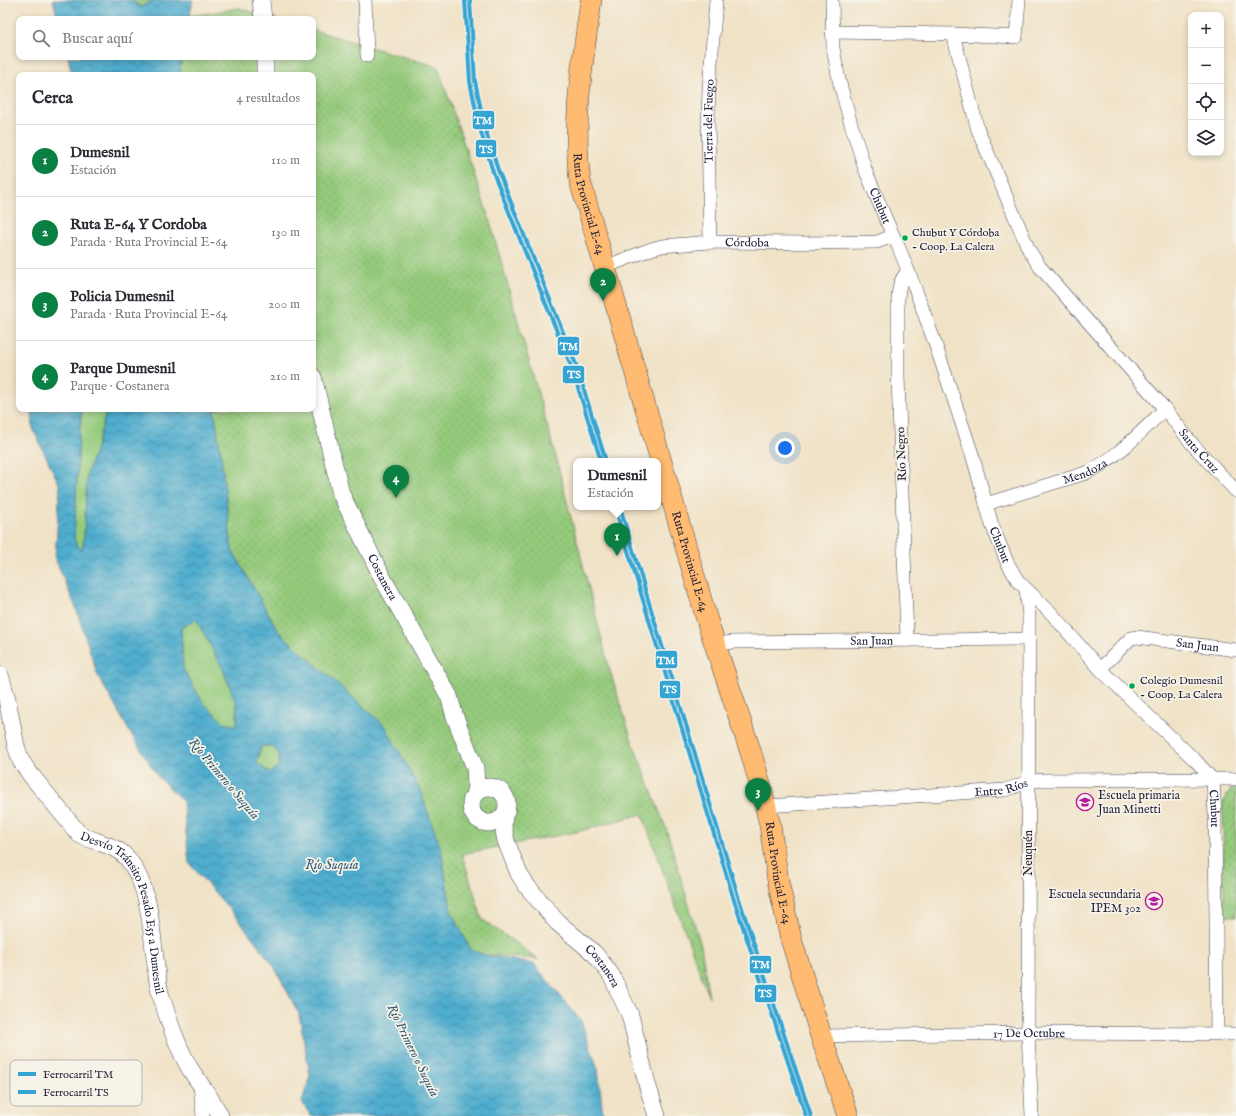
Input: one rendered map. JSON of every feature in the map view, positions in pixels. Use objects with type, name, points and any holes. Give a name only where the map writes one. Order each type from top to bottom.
[{"type":"main road","name":"Ruta Provincial E-64","points":[[591,0],[578,109],[577,156],[580,181],[660,458]]},
{"type":"main road","name":"Ruta Provincial E-64","points":[[661,460],[705,614],[751,753],[766,806],[778,881],[787,925],[821,1036],[848,1116]]},
{"type":"street","points":[[261,0],[263,16]]},
{"type":"street","points":[[365,0],[367,56]]},
{"type":"street","name":"Tierra del Fuego","points":[[710,242],[708,120],[716,0]]},
{"type":"street","name":"Chubut","points":[[832,0],[832,32],[835,62],[851,124],[865,169],[908,271],[936,346],[967,438],[992,525],[1007,562],[1018,581],[1052,614],[1100,669],[1196,761],[1213,780],[1216,816],[1217,1033]]},
{"type":"street","points":[[832,32],[954,34],[1016,37],[1018,0]]},
{"type":"street","name":"Santa Cruz","points":[[954,34],[978,130],[1029,250],[1040,267],[1165,409],[1193,445],[1236,491]]},
{"type":"street","points":[[265,60],[265,72]]},
{"type":"street","name":"Córdoba","points":[[605,267],[662,246],[710,242],[877,242],[893,236]]},
{"type":"street","name":"Río Negro","points":[[907,640],[899,383],[898,289],[902,278],[908,271]]},
{"type":"street","name":"Costanera","points":[[316,390],[341,494],[383,579],[449,696],[455,717],[475,768],[476,786],[471,805],[474,815],[478,819],[487,822],[506,841]]},
{"type":"street","name":"Mendoza","points":[[986,504],[1086,474],[1096,469],[1115,455],[1165,409]]},
{"type":"street","name":"Neuquén","points":[[1026,589],[1029,616],[1028,1033],[1032,1116]]},
{"type":"street","name":"San Juan","points":[[1100,669],[1127,642],[1132,638],[1137,637],[1236,650]]},
{"type":"street","name":"San Juan","points":[[715,645],[732,642],[1028,639]]},
{"type":"street","name":"Desvío Tránsito Pesado E55 a Dumesnil","points":[[0,675],[7,699],[16,746],[21,761],[79,834],[89,840],[118,850],[127,857],[141,882],[148,904],[161,998],[182,1054],[220,1116]]},
{"type":"street","name":"Costanera","points":[[475,768],[493,787],[505,795],[507,807],[504,815],[503,826],[506,841],[519,874],[557,922],[595,954],[611,975],[630,1015],[646,1084],[657,1116]]},
{"type":"street","name":"Entre Ríos","points":[[766,806],[1005,790],[1028,782],[1058,779],[1236,779]]},
{"type":"street","points":[[474,795],[485,787],[493,787]]},
{"type":"street","points":[[487,822],[498,821],[504,815]]},
{"type":"street","name":"17 De Octubre","points":[[821,1036],[1028,1033],[1236,1034]]},
{"type":"street","points":[[200,1085],[203,1116]]},
{"type":"green space","points":[[131,0],[154,0],[141,7]]},
{"type":"green space","points":[[239,8],[267,16],[190,16]]},
{"type":"green space","points":[[316,31],[438,67],[489,218],[555,454],[609,668],[632,741],[666,828],[701,946],[709,997],[642,814],[576,832],[462,854],[482,919],[538,959],[484,955],[471,950],[451,911],[441,849],[419,788],[385,726],[279,632],[232,550],[214,412],[316,412],[316,72],[180,72],[182,60],[316,60]]},
{"type":"green space","points":[[82,412],[106,412],[87,474],[82,551],[74,540],[79,435]]},
{"type":"green space","points":[[196,618],[223,669],[237,705],[237,725],[225,724],[202,701],[183,669],[181,628]]},
{"type":"green space","points":[[261,746],[273,746],[279,755],[279,765],[270,773],[257,763]]},
{"type":"green space","points":[[1232,787],[1236,787],[1236,917],[1224,917],[1223,803]]},
{"type":"water","points":[[53,0],[131,0],[141,7],[154,0],[193,0],[190,16],[57,16]]},
{"type":"water","points":[[69,60],[182,60],[180,72],[71,72]]},
{"type":"water","name":"Río Suquía","points":[[32,412],[82,412],[79,435],[74,540],[82,551],[87,474],[106,412],[214,412],[232,550],[279,632],[385,726],[419,788],[441,849],[451,911],[471,950],[484,955],[534,964],[581,1021],[598,1069],[603,1116],[311,1116],[302,1102],[310,1075],[299,1014],[274,966],[238,919],[189,863],[183,801],[159,778],[131,734],[98,676],[76,608],[55,558],[60,486],[33,429]],"holes":[[[196,619],[223,669],[237,705],[237,725],[225,724],[202,701],[183,669],[181,628]],[[261,746],[273,746],[279,755],[279,765],[270,773],[257,763]]]},
{"type":"rail line","name":"TS","points":[[465,0],[470,82],[480,129],[493,172],[572,369],[600,458]]},
{"type":"rail line","name":"TM","points":[[470,0],[475,81],[485,128],[498,170],[577,367],[605,458]]},
{"type":"rail line","name":"TS","points":[[616,510],[734,900],[806,1116]]},
{"type":"rail line","name":"TM","points":[[621,510],[739,899],[811,1116]]},
{"type":"place","name":"Chubut Y Córdoba - Coop. La Calera","points":[[905,238]]},
{"type":"place","name":"Ruta E-64 Y Cordoba","points":[[603,301]]},
{"type":"place","name":"Parque Dumesnil","points":[[396,498]]},
{"type":"place","name":"Dumesnil","points":[[617,556]]},
{"type":"place","name":"Colegio Dumesnil - Coop. La Calera","points":[[1132,686]]},
{"type":"place","name":"Escuela primaria Juan Minetti","points":[[1085,802]]},
{"type":"place","name":"Policia Dumesnil","points":[[758,811]]},
{"type":"place","name":"Escuela secundaria IPEM 302","points":[[1154,901]]},
{"type":"water label","name":"Río Primero o Suquía","points":[[225,778]]},
{"type":"water label","name":"Río Primero o Suquía","points":[[414,1050]]}]
